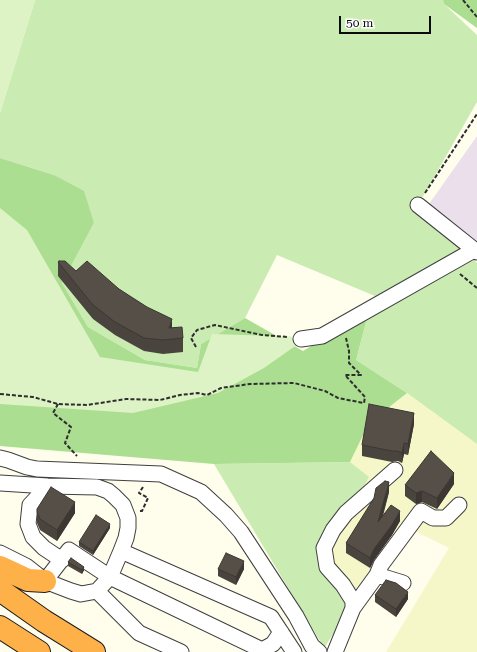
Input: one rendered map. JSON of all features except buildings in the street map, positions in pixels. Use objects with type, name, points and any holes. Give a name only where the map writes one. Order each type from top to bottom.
[{"type":"highway","points":[[0,567],[28,580],[45,581]]},
{"type":"highway","points":[[0,590],[44,621],[94,652]]},
{"type":"highway","points":[[0,627],[39,652]]},
{"type":"lane","points":[[301,339],[322,336],[448,264],[476,251],[418,206]]},
{"type":"lane","points":[[0,458],[37,469],[161,474],[201,492],[226,515],[241,532],[296,616],[312,646],[319,652]]},
{"type":"lane","points":[[353,608],[354,601],[343,585],[327,567],[324,548],[333,530],[346,513],[395,470]]},
{"type":"lane","points":[[0,484],[97,487],[108,491],[114,496],[123,505],[128,518],[126,538],[110,577],[97,591],[81,594],[45,581],[26,566],[0,553]]},
{"type":"lane","points":[[48,486],[30,505],[28,524],[33,537],[44,548],[62,560]]},
{"type":"lane","points":[[335,652],[353,608],[377,575],[381,565],[421,511],[433,518],[446,518],[460,505]]},
{"type":"lane","points":[[45,581],[69,550],[110,577],[263,651],[283,634],[301,626]]},
{"type":"lane","points":[[121,551],[271,617],[294,652]]},
{"type":"lane","points":[[377,575],[403,583]]},
{"type":"lane","points":[[97,591],[139,632],[181,652]]},
{"type":"path","points":[[463,0],[477,17]]},
{"type":"path","points":[[418,206],[477,114]]},
{"type":"path","points":[[448,264],[477,288]]},
{"type":"path","points":[[0,394],[33,397],[58,404],[87,405],[126,399],[160,400],[180,395],[198,393],[207,395],[221,388],[250,384],[294,383],[325,391],[338,398],[364,403],[365,397],[345,375],[361,375],[349,363],[349,351],[343,323]]},
{"type":"path","points":[[196,347],[191,338],[197,330],[215,325],[262,335],[301,339]]},
{"type":"path","points":[[58,404],[53,413],[71,427],[65,443],[77,456]]},
{"type":"path","points":[[128,518],[142,511],[148,498],[139,494],[154,474]]},
{"type":"shaded area","points":[[477,136],[477,241],[429,204]]},
{"type":"green space","points":[[0,0],[35,0],[0,113]]},
{"type":"green space","points":[[35,0],[443,0],[444,4],[477,35],[477,102],[418,205],[477,263],[477,444],[407,393],[356,360],[369,311],[375,296],[277,255],[245,318],[201,344],[197,368],[145,360],[88,327],[62,283],[94,223],[54,175],[0,158],[0,113]]},
{"type":"green space","points":[[443,0],[477,0],[477,28],[444,4]]},
{"type":"green space","points":[[0,158],[54,175],[84,191],[94,223],[62,283],[88,327],[145,360],[197,368],[201,344],[245,318],[303,351],[369,311],[356,360],[407,393],[369,423],[350,462],[214,464],[0,446]]},
{"type":"green space","points":[[0,208],[27,230],[100,357],[198,372],[212,334],[308,337],[264,368],[218,393],[133,413],[0,404]]},
{"type":"green space","points":[[407,393],[477,444],[477,652],[386,652],[449,548],[409,528],[360,593],[328,554],[368,477],[350,462],[369,423]]},
{"type":"green space","points":[[350,462],[369,477],[328,554],[360,593],[324,648],[214,464]]}]
